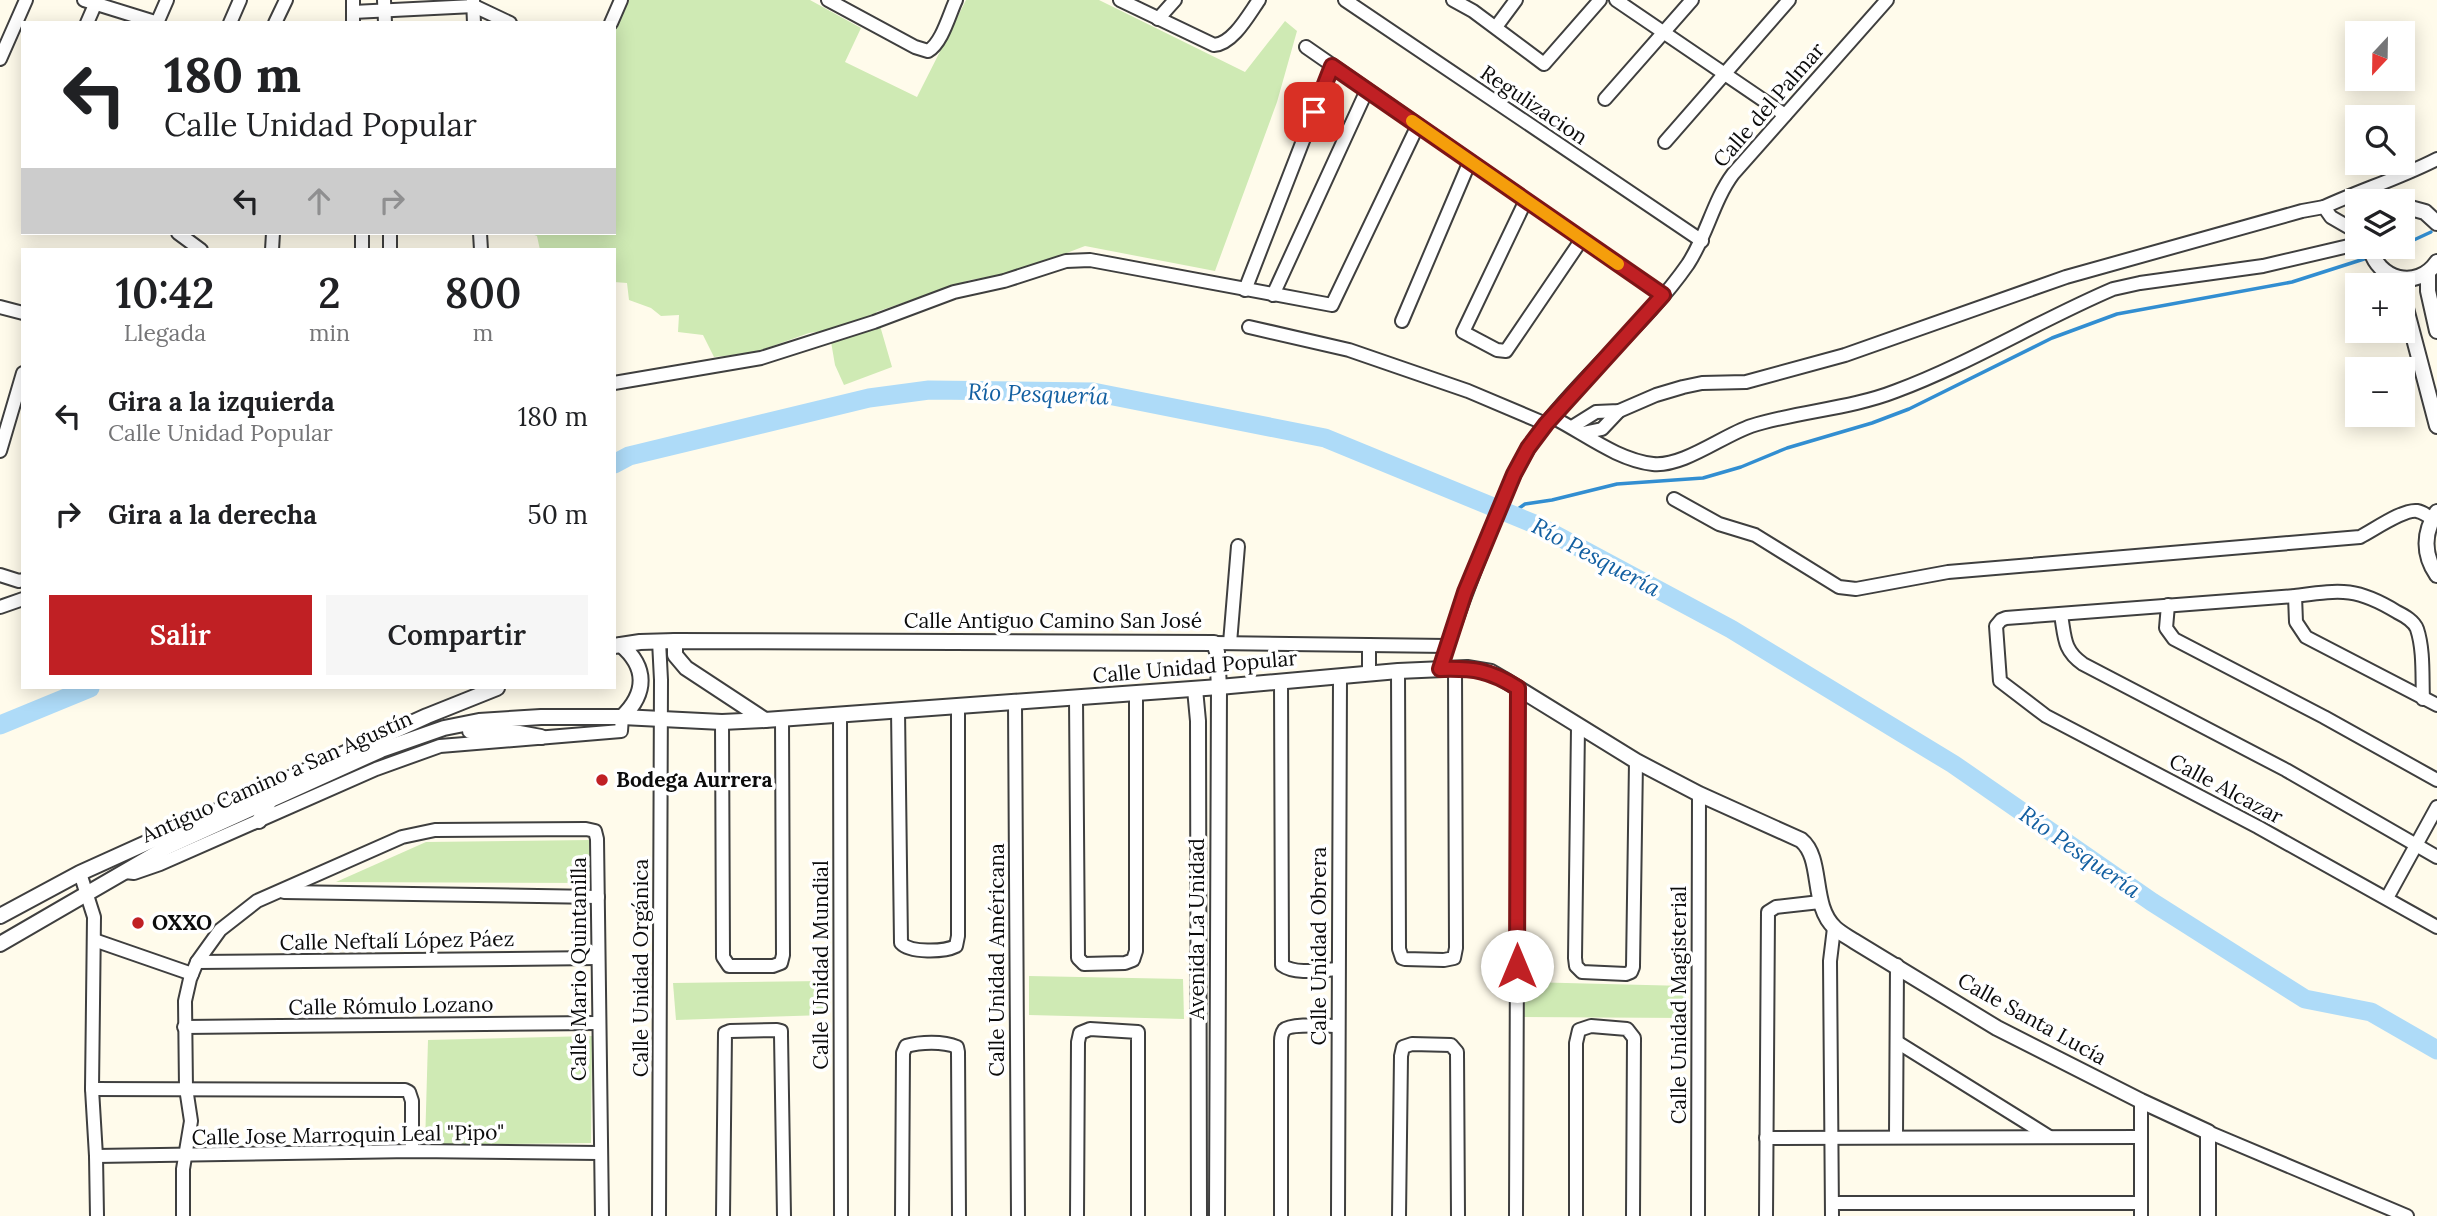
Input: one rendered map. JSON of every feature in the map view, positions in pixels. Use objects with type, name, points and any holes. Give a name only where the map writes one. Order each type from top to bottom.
[{"type":"street","points":[[0,59],[26,0]]},
{"type":"street","points":[[159,21],[167,0]]},
{"type":"street","points":[[231,21],[240,0]]},
{"type":"street","points":[[276,21],[286,0]]},
{"type":"street","points":[[828,0],[928,51],[938,40],[956,0]]},
{"type":"street","points":[[1120,0],[1204,42],[1221,45],[1228,40],[1259,0]]},
{"type":"street","points":[[1158,19],[1175,0]]},
{"type":"street","name":"Regulizacion","points":[[1345,0],[1702,241]]},
{"type":"street","points":[[1453,0],[1496,27],[1544,64],[1600,0]]},
{"type":"street","points":[[1496,27],[1516,0]]},
{"type":"street","points":[[1616,0],[1785,115]]},
{"type":"street","points":[[1605,99],[1692,0]]},
{"type":"street","points":[[1665,142],[1789,0]]},
{"type":"street","name":"Calle del Palmar","points":[[1440,669],[1465,592],[1514,474],[1528,448],[1549,420],[1688,264],[1702,241],[1721,190],[1733,174],[1887,0]]},
{"type":"street","points":[[87,21],[92,1],[152,21]]},
{"type":"street","points":[[612,21],[619,1]]},
{"type":"street","points":[[474,3],[474,21]]},
{"type":"street","points":[[353,12],[474,3],[506,21]]},
{"type":"street","points":[[1306,47],[1663,295]]},
{"type":"street","points":[[1245,290],[1332,66]]},
{"type":"street","points":[[1273,295],[1367,90]]},
{"type":"street","points":[[616,383],[761,358],[874,322],[954,292],[1004,281],[1066,261],[1090,260],[1332,305],[1418,125]]},
{"type":"street","points":[[1577,430],[1602,429],[1619,411],[1656,395],[1702,383],[1746,382],[1785,373],[2066,277],[2324,207],[2358,191],[2403,176],[2437,159]]},
{"type":"street","points":[[1402,321],[1470,161]]},
{"type":"street","points":[[1526,200],[1463,332],[1497,351],[1506,351],[1582,239]]},
{"type":"street","points":[[2324,207],[2331,217],[2345,225]]},
{"type":"street","points":[[2431,209],[2437,223]]},
{"type":"street","points":[[181,235],[198,248]]},
{"type":"street","points":[[1249,327],[1349,350],[1577,430],[1637,461],[1670,463],[1754,425],[1894,392],[2113,289],[2263,266],[2345,247]]},
{"type":"street","points":[[2374,259],[2387,273]]},
{"type":"street","points":[[2415,277],[2432,267]]},
{"type":"street","points":[[2432,267],[2428,291],[2437,331]]},
{"type":"street","points":[[0,307],[21,312]]},
{"type":"street","points":[[2415,343],[2437,426]]},
{"type":"street","points":[[0,451],[21,380]]},
{"type":"street","points":[[1674,499],[1719,524],[1755,536],[1839,587],[1856,589],[1948,572],[2360,537],[2404,512],[2414,511],[2435,515],[2429,527],[2426,545],[2430,564],[2437,575]]},
{"type":"street","points":[[1230,643],[1238,546]]},
{"type":"street","points":[[0,575],[21,584]]},
{"type":"street","points":[[2423,699],[2420,641],[2416,626],[2409,618],[2366,595],[2351,591],[2061,615],[2070,655],[2083,664],[2286,770],[2437,857]]},
{"type":"street","points":[[2294,596],[2296,622],[2306,637],[2437,705]]},
{"type":"street","points":[[0,607],[21,600]]},
{"type":"street","points":[[2168,605],[2166,628],[2174,639],[2324,717],[2437,780]]},
{"type":"street","name":"Calle Alcazar","points":[[2061,615],[2007,618],[1998,622],[1996,626],[2000,681],[2046,716],[2258,827],[2437,928]]},
{"type":"street","points":[[618,645],[659,641]]},
{"type":"street","name":"Calle Antiguo Camino San José","points":[[659,641],[1447,646]]},
{"type":"street","name":"Calle Unidad Orgánica","points":[[659,641],[659,1216]]},
{"type":"street","points":[[675,641],[675,655],[686,668],[765,720]]},
{"type":"street","name":"Avenida La Unidad","points":[[1214,643],[1219,687],[1217,1216]]},
{"type":"street","points":[[125,872],[134,873],[160,864],[376,769],[440,746],[621,731],[622,717],[635,703],[641,682],[636,661],[618,645]]},
{"type":"street","points":[[1369,645],[1369,674]]},
{"type":"street","points":[[1398,671],[1399,949],[1405,960],[1444,960],[1454,958],[1456,947],[1455,668]]},
{"type":"street","name":"Calle Unidad Popular","points":[[661,720],[722,722],[782,719],[1455,668],[1491,672],[1578,727],[1699,794]]},
{"type":"street","name":"Calle Unidad Obrera","points":[[1338,1216],[1340,677]]},
{"type":"street","points":[[1281,681],[1282,965],[1286,968],[1338,970]]},
{"type":"street","points":[[1516,1216],[1518,688]]},
{"type":"street","name":"Antiguo Camino a San Agustín","points":[[0,916],[80,873],[427,716],[494,689]]},
{"type":"street","name":"Avenida La Unidad","points":[[1195,689],[1198,721],[1199,1216]]},
{"type":"street","points":[[1076,698],[1078,958],[1084,964],[1125,963],[1133,960],[1136,951],[1136,693]]},
{"type":"street","name":"Calle Unidad Américana","points":[[1015,703],[1018,1216]]},
{"type":"street","points":[[898,710],[900,938],[902,946],[906,948],[947,949],[956,946],[958,936],[958,706]]},
{"type":"street","name":"Calle Unidad Mundial","points":[[840,714],[841,1216]]},
{"type":"street","name":"Antiguo Camino a San Agustín","points":[[0,944],[169,846],[381,750],[444,728],[541,717],[661,720]]},
{"type":"street","points":[[722,722],[723,957],[729,967],[773,966],[783,960],[782,719]]},
{"type":"street","points":[[1578,727],[1575,958],[1576,966],[1582,972],[1620,975],[1631,972],[1634,961],[1636,761]]},
{"type":"street","points":[[427,734],[495,731],[541,737]]},
{"type":"street","points":[[1699,794],[1793,836],[1807,845],[1810,851],[1820,902],[1834,928],[1830,961],[1832,1210],[2141,1210],[2141,1101]]},
{"type":"street","name":"Calle Unidad Magisterial","points":[[1698,1216],[1699,794]]},
{"type":"street","points":[[259,821],[270,800]]},
{"type":"street","points":[[2387,898],[2437,807]]},
{"type":"street","name":"Calle Mario Quintanilla","points":[[183,1216],[183,1169],[191,1121],[186,1088],[185,1001],[195,968],[208,943],[236,915],[257,901],[402,837],[435,830],[586,829],[595,831],[597,839],[601,1216]]},
{"type":"street","points":[[80,873],[94,917],[92,1089],[97,1216]]},
{"type":"street","points":[[280,892],[598,897]]},
{"type":"street","points":[[1766,1216],[1767,918],[1770,909],[1776,907],[1820,902]]},
{"type":"street","name":"Calle Santa Lucía","points":[[1834,928],[1997,1028],[2141,1101],[2407,1216]]},
{"type":"street","name":"Calle Neftalí López Páez","points":[[94,940],[195,968],[598,958]]},
{"type":"street","points":[[1896,1136],[1897,965]]},
{"type":"street","name":"Calle Rómulo Lozano","points":[[184,1027],[598,1023]]},
{"type":"street","points":[[1281,1216],[1280,1041],[1286,1029],[1293,1027],[1338,1026]]},
{"type":"street","points":[[1576,1216],[1576,1043],[1579,1030],[1591,1026],[1627,1029],[1632,1033],[1635,1045],[1633,1216]]},
{"type":"street","points":[[1077,1216],[1078,1042],[1080,1033],[1090,1029],[1138,1032],[1138,1216]]},
{"type":"street","points":[[723,1216],[726,1032],[777,1030],[781,1032],[784,1216]]},
{"type":"street","points":[[1897,1042],[2049,1137]]},
{"type":"street","points":[[902,1216],[903,1053],[906,1046],[914,1044],[948,1044],[957,1047],[959,1216]]},
{"type":"street","points":[[1399,1216],[1401,1056],[1406,1045],[1444,1045],[1456,1048],[1458,1216]]},
{"type":"street","points":[[92,1089],[405,1090],[409,1092],[412,1101],[412,1151]]},
{"type":"street","points":[[2208,1132],[2208,1216]]},
{"type":"street","points":[[1766,1138],[2141,1137]]},
{"type":"street","name":"Calle Jose Marroquin Leal \"Pipo\"","points":[[96,1156],[412,1151],[600,1153]]},
{"type":"green space","points":[[627,0],[810,0],[861,28],[845,62],[917,97],[966,0],[1099,0],[1245,72],[1285,21],[1297,31],[1277,102],[1215,271],[1085,246],[1017,272],[970,280],[876,312],[892,367],[844,385],[835,365],[829,330],[809,333],[753,353],[714,357],[703,335],[678,332],[679,315],[661,316],[651,308],[629,300],[627,283],[616,282],[616,248],[540,248],[534,235],[616,235],[616,23]]},
{"type":"green space","points":[[591,840],[590,883],[336,882],[426,842]]},
{"type":"green space","points":[[1029,976],[1183,979],[1184,1019],[1029,1015]]},
{"type":"green space","points":[[824,981],[825,1015],[676,1020],[673,983]]},
{"type":"green space","points":[[1526,982],[1686,986],[1685,1018],[1524,1017]]},
{"type":"green space","points":[[592,1036],[591,1143],[425,1145],[428,1040]]},
{"type":"waterway","points":[[2415,239],[2431,232]]},
{"type":"waterway","points":[[1511,514],[1525,504],[1617,484],[1703,478],[1741,467],[1787,448],[1909,409],[2052,338],[2117,314],[2292,282],[2364,259]]},
{"type":"waterway","name":"Río Pesquería","points":[[616,463],[629,456],[869,398],[929,390],[1093,392],[1325,438],[1537,525],[1731,629],[1953,764],[2152,902],[2305,999],[2371,1012],[2437,1050]]},
{"type":"waterway","name":"Río Pesquería","points":[[0,725],[88,689]]},
{"type":"slow traffic","points":[[1412,121],[1618,264]]},
{"type":"place","name":"Bodega Aurrera","points":[[602,780]]},
{"type":"place","name":"OXXO","points":[[138,923]]},
{"type":"route","points":[[1314,112],[1332,66],[1663,295],[1546,424],[1519,463],[1465,592],[1440,669],[1480,669],[1491,672],[1518,688],[1517,966]]}]
